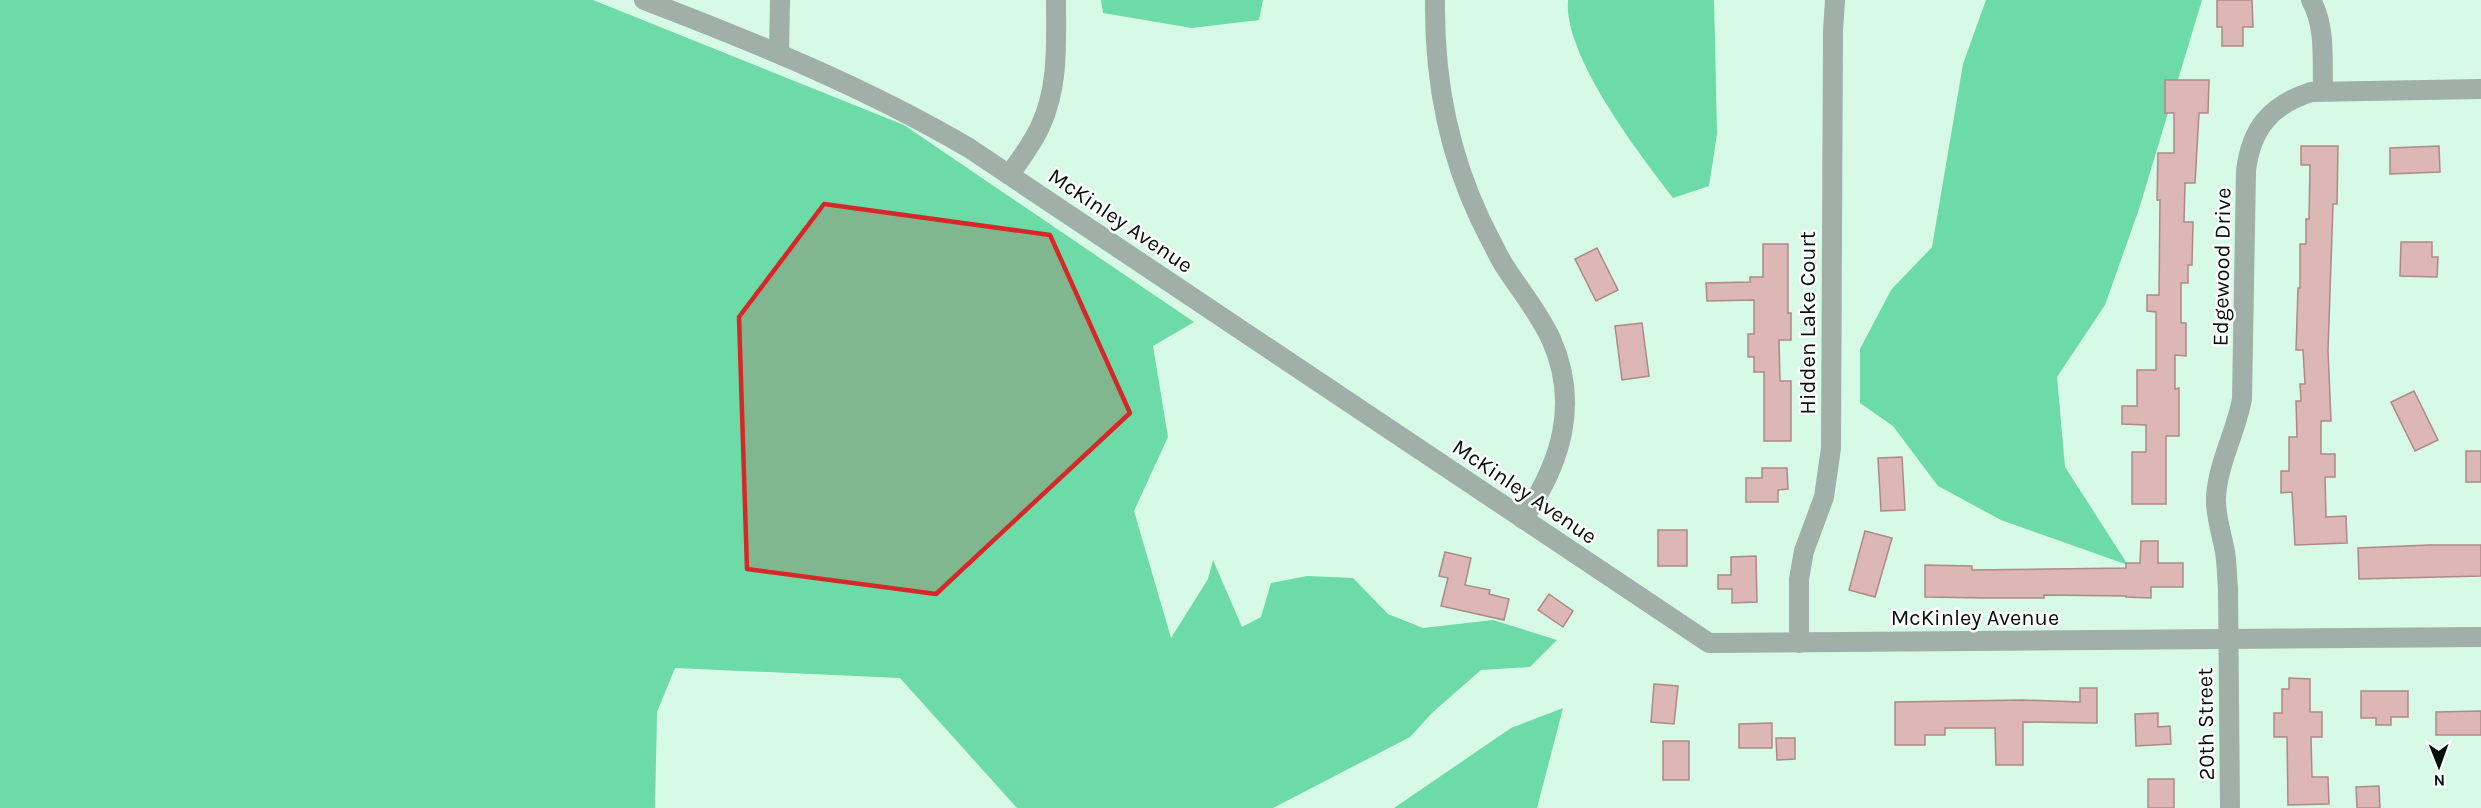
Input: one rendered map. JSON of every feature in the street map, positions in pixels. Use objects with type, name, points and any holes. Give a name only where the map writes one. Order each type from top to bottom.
[{"type":"street","name":"McKinley Avenue","points":[[644,0],[779,53],[872,95],[932,126],[1010,174],[1709,643],[2481,637]]},
{"type":"street","points":[[779,53],[780,0]]},
{"type":"street","points":[[1010,174],[1040,126],[1049,102],[1054,77],[1056,0]]},
{"type":"street","points":[[1435,0],[1435,31],[1440,82],[1449,130],[1462,176],[1502,262],[1551,339],[1560,364],[1565,392],[1565,421],[1559,450],[1550,475],[1523,519]]},
{"type":"street","name":"Hidden Lake Court","points":[[1799,643],[1799,579],[1804,551],[1824,497],[1831,448],[1832,43],[1835,0]]},
{"type":"street","points":[[2311,0],[2319,20],[2322,40],[2323,90]]},
{"type":"street","name":"Edgewood Drive","points":[[2228,639],[2225,555],[2216,508],[2221,469],[2238,423],[2242,399],[2248,155],[2254,137],[2277,107],[2294,98],[2323,90],[2481,88]]},
{"type":"street","name":"20th Street","points":[[2228,639],[2230,808]]},
{"type":"highlighted area","points":[[824,204],[1050,235],[1130,413],[936,594],[747,569],[739,317]]},
{"type":"green space","points":[[0,0],[593,0],[904,125],[1194,322],[1153,346],[1168,437],[1134,511],[1171,638],[1208,579],[1213,560],[1242,627],[1261,617],[1271,583],[1307,576],[1353,578],[1388,614],[1423,628],[1493,620],[1557,640],[1530,667],[1481,670],[1433,712],[1410,737],[1273,808],[1017,808],[900,678],[675,668],[657,712],[655,808],[0,808]]},
{"type":"green space","points":[[1101,0],[1263,0],[1259,20],[1192,28],[1103,13]]},
{"type":"green space","points":[[1568,0],[1714,0],[1717,134],[1709,186],[1673,198],[1624,131],[1590,75],[1570,22]]},
{"type":"green space","points":[[1986,0],[2202,0],[2139,209],[2105,305],[2057,377],[2065,467],[2128,565],[2001,520],[1938,486],[1893,426],[1860,403],[1860,349],[1891,290],[1932,247],[1963,64]]},
{"type":"green space","points":[[1563,708],[1537,808],[1394,808],[1511,728]]},
{"type":"building","points":[[2217,0],[2252,0],[2253,27],[2243,27],[2243,46],[2222,46],[2222,27],[2217,27]]},
{"type":"building","points":[[2165,80],[2209,80],[2208,113],[2199,113],[2195,183],[2185,183],[2184,222],[2193,222],[2192,265],[2188,265],[2188,283],[2181,283],[2181,323],[2186,323],[2186,356],[2175,355],[2175,389],[2179,388],[2179,436],[2166,436],[2166,504],[2132,504],[2132,452],[2146,452],[2146,425],[2122,424],[2122,406],[2137,406],[2137,370],[2156,370],[2156,312],[2147,311],[2147,295],[2159,295],[2158,153],[2174,153],[2174,113],[2165,113]]},
{"type":"building","points":[[2301,146],[2338,146],[2337,204],[2333,204],[2328,351],[2331,421],[2321,421],[2321,454],[2335,454],[2335,477],[2325,477],[2326,517],[2346,516],[2347,543],[2295,545],[2292,492],[2281,493],[2281,471],[2289,471],[2289,437],[2297,437],[2296,401],[2301,401],[2300,384],[2305,384],[2303,350],[2296,350],[2300,244],[2306,244],[2310,165],[2301,165]]},
{"type":"building","points":[[2439,146],[2440,172],[2390,174],[2390,148]]},
{"type":"building","points":[[2401,242],[2432,242],[2432,257],[2438,257],[2437,277],[2400,276]]},
{"type":"building","points":[[1763,244],[1788,244],[1788,313],[1791,313],[1791,340],[1779,340],[1780,381],[1791,381],[1791,441],[1764,441],[1764,372],[1754,372],[1754,357],[1748,357],[1748,334],[1754,334],[1754,300],[1707,301],[1706,283],[1750,282],[1750,277],[1763,277]]},
{"type":"building","points":[[1597,248],[1618,290],[1596,301],[1575,259]]},
{"type":"building","points":[[1642,323],[1649,376],[1622,380],[1615,326]]},
{"type":"building","points":[[2414,391],[2438,440],[2415,451],[2391,402]]},
{"type":"building","points":[[2466,451],[2481,451],[2481,482],[2466,482]]},
{"type":"building","points":[[1902,457],[1905,510],[1881,511],[1878,458]]},
{"type":"building","points":[[1762,468],[1787,468],[1788,489],[1778,490],[1778,502],[1746,502],[1746,478],[1762,478]]},
{"type":"building","points":[[1658,530],[1687,530],[1687,566],[1658,566]]},
{"type":"building","points":[[1865,531],[1892,538],[1875,597],[1849,590]]},
{"type":"building","points":[[2141,541],[2158,541],[2158,563],[2183,563],[2183,587],[2151,587],[2151,598],[2044,595],[2044,598],[1925,597],[1925,565],[1972,566],[1972,570],[2126,568],[2126,563],[2140,563]]},
{"type":"building","points":[[2481,545],[2481,576],[2359,579],[2358,548]]},
{"type":"building","points":[[1445,552],[1471,558],[1465,585],[1490,590],[1489,594],[1509,599],[1504,620],[1441,606],[1448,578],[1439,576]]},
{"type":"building","points":[[1756,556],[1757,602],[1732,603],[1732,589],[1718,589],[1718,575],[1731,575],[1731,557]]},
{"type":"building","points":[[1549,594],[1573,611],[1563,627],[1538,610]]},
{"type":"building","points":[[2289,678],[2310,679],[2310,712],[2322,712],[2322,737],[2311,737],[2312,777],[2328,777],[2329,804],[2288,805],[2287,737],[2274,737],[2274,713],[2282,713],[2282,689],[2289,689]]},
{"type":"building","points":[[1654,684],[1678,686],[1674,724],[1651,722]]},
{"type":"building","points":[[2080,688],[2097,688],[2097,723],[2023,722],[2023,765],[1996,765],[1995,728],[1945,728],[1945,735],[1925,735],[1925,745],[1895,745],[1895,702],[2023,700],[2080,702]]},
{"type":"building","points":[[2361,691],[2408,691],[2408,717],[2391,717],[2391,725],[2376,725],[2376,718],[2361,718]]},
{"type":"building","points":[[2481,711],[2481,735],[2436,735],[2436,712]]},
{"type":"building","points":[[2158,713],[2158,727],[2170,726],[2171,744],[2136,746],[2135,714]]},
{"type":"building","points":[[1772,723],[1772,748],[1739,748],[1739,724]]},
{"type":"building","points":[[1776,738],[1795,738],[1795,759],[1777,760]]},
{"type":"building","points":[[1663,741],[1689,741],[1689,780],[1663,780]]},
{"type":"building","points":[[2148,779],[2174,779],[2174,808],[2148,808]]},
{"type":"building","points":[[2379,786],[2380,808],[2357,808],[2356,787]]}]
